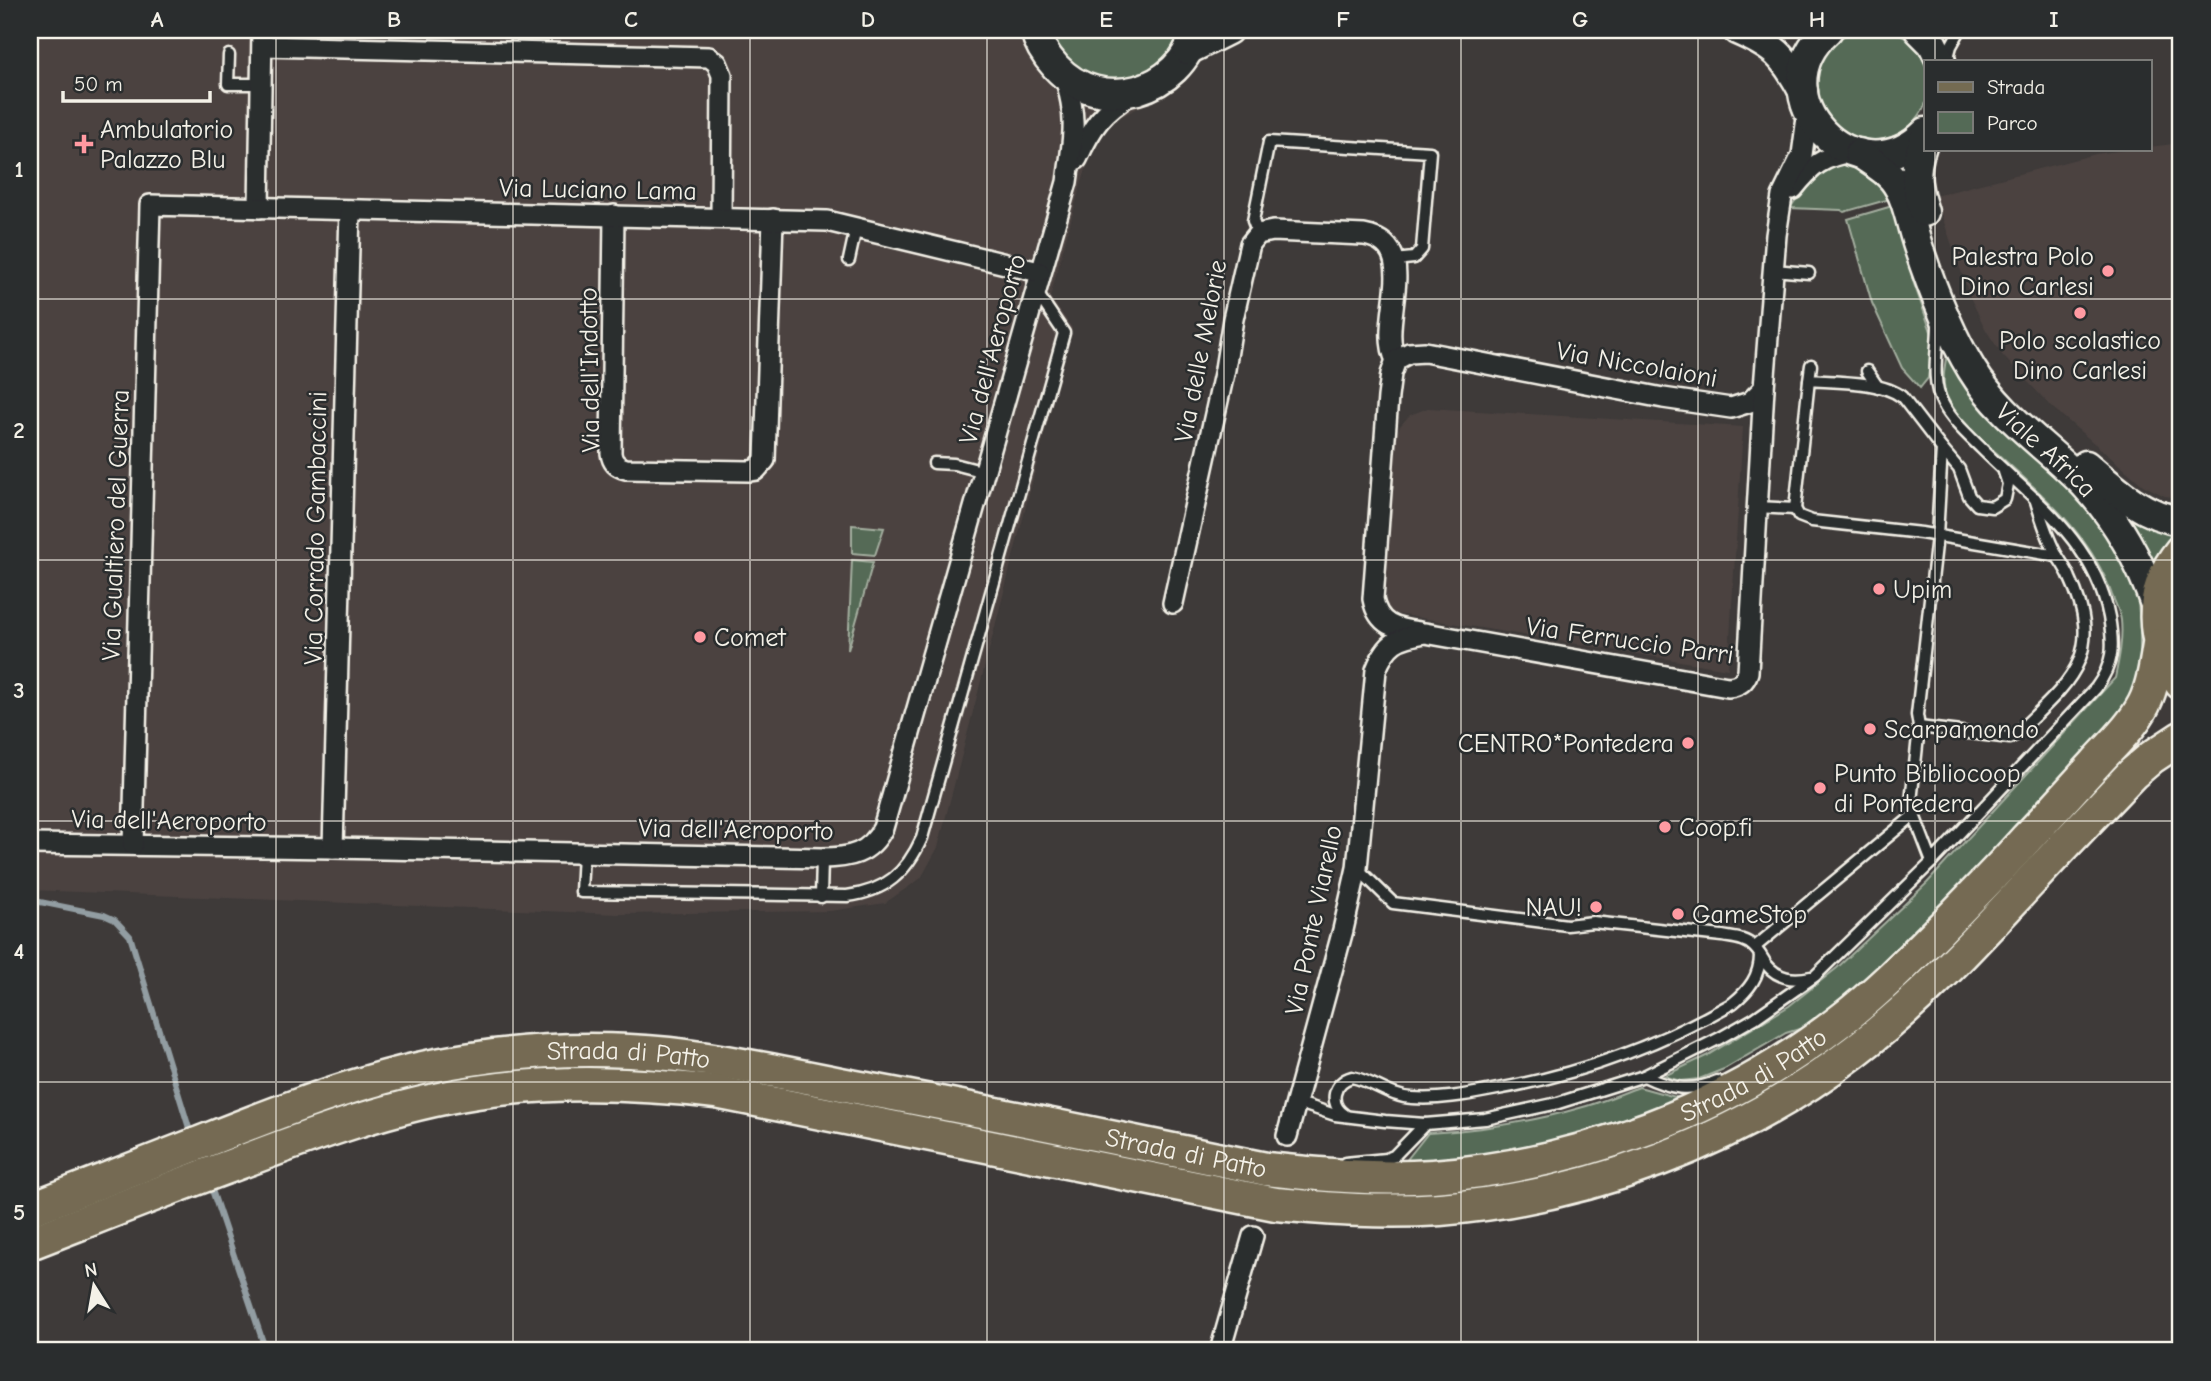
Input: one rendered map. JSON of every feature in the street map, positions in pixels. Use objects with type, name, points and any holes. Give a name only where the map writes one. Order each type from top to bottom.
[{"type":"main road","points":[[2181,551],[2168,569],[2156,607],[2160,645],[2172,672],[2181,683]]},
{"type":"main road","name":"Strada di Patto","points":[[30,1209],[248,1124],[375,1080],[463,1060],[561,1050],[647,1052],[729,1063],[1266,1169],[1360,1177],[1434,1176],[1542,1160],[1631,1134],[1674,1118],[1750,1081],[1800,1043],[1840,1021],[1911,959],[2123,734],[2146,698],[2160,645]]},
{"type":"main road","name":"Strada di Patto","points":[[30,1243],[270,1151],[390,1111],[475,1092],[607,1083],[716,1092],[1276,1204],[1355,1210],[1440,1209],[1566,1188],[1649,1164],[1680,1152],[1780,1102],[1856,1051],[1944,973],[2132,774],[2181,738]]},
{"type":"street","points":[[1017,30],[1039,40],[1065,77],[1093,91],[1121,94],[1139,90],[1167,75],[1179,65],[1192,40],[1228,30]]},
{"type":"street","name":"Viale Africa","points":[[1737,30],[1778,52],[1791,69],[1815,124],[1826,136],[1884,170],[1898,186],[1934,292],[1967,362],[1982,385],[2082,483],[2122,532],[2147,580],[2156,607]]},
{"type":"street","points":[[1762,30],[1785,38],[1823,33]]},
{"type":"street","points":[[1919,30],[1932,43],[1940,60]]},
{"type":"street","points":[[1764,388],[1780,207],[1785,188],[1802,155],[1806,63],[1823,33]]},
{"type":"street","points":[[259,208],[262,38],[709,57],[717,63],[722,75],[721,218]]},
{"type":"street","name":"Via dell'Aeroporto","points":[[1065,77],[1071,95],[1074,121],[1067,182]]},
{"type":"street","name":"Via dell'Aeroporto","points":[[30,844],[822,858],[860,853],[875,842],[883,828],[1067,182],[1094,125],[1112,106],[1139,90]]},
{"type":"street","name":"Viale Africa","points":[[1855,153],[1874,155],[1897,151],[1924,135]]},
{"type":"street","name":"Viale Africa","points":[[1924,139],[1915,172],[1921,203],[1938,259],[1973,338],[1996,375],[2033,419],[2119,493],[2142,508],[2181,521]]},
{"type":"street","points":[[1780,207],[1816,164],[1832,155],[1855,153]]},
{"type":"street","name":"Via Luciano Lama","points":[[150,205],[827,221],[1037,281]]},
{"type":"street","name":"Via Gualtiero del Guerra","points":[[133,845],[150,205]]},
{"type":"street","name":"Via Corrado Gambaccini","points":[[333,848],[350,211]]},
{"type":"street","name":"Via dell'Indotto","points":[[614,215],[611,453],[615,464],[626,469],[748,471],[756,470],[765,460],[773,219]]},
{"type":"street","name":"Via delle Melorie","points":[[1173,603],[1251,240],[1258,234],[1273,231],[1373,237],[1390,248],[1394,260]]},
{"type":"street","points":[[1394,260],[1391,341],[1396,360]]},
{"type":"street","name":"Via Niccolaioni","points":[[1396,360],[1409,353],[1425,352],[1663,398],[1731,408],[1750,402],[1764,388]]},
{"type":"street","name":"Via Ferruccio Parri","points":[[1396,360],[1388,397],[1373,598],[1379,617],[1390,626],[1728,687],[1737,686],[1748,672],[1764,388]]},
{"type":"street","name":"Via Ferruccio Parri","points":[[1376,670],[1392,642],[1425,633]]},
{"type":"street","name":"Via Ponte Viarello","points":[[1287,1136],[1343,930],[1357,868],[1376,670]]},
{"type":"street","points":[[1220,1351],[1253,1236]]},
{"type":"lane","points":[[1946,60],[1960,30]]},
{"type":"lane","points":[[229,55],[228,83],[262,84]]},
{"type":"lane","points":[[1258,234],[1253,221],[1269,142],[1430,152],[1422,249],[1414,258],[1394,260]]},
{"type":"lane","points":[[849,260],[856,228]]},
{"type":"lane","points":[[1773,270],[1809,273]]},
{"type":"lane","points":[[583,853],[581,892],[821,897],[863,894],[884,886],[906,866],[922,838],[1064,333],[1037,281]]},
{"type":"lane","points":[[1296,1102],[1321,1112],[1352,1118],[1425,1124],[1485,1119],[1525,1111],[1601,1091],[1644,1076],[1755,1018],[1815,976],[1932,862],[2096,688],[2110,664],[2112,642],[2103,596],[2092,570],[2071,536],[1949,414],[1939,396],[1936,378],[1938,324],[1934,292]]},
{"type":"lane","points":[[1811,365],[1795,509],[1799,516],[1812,521],[1937,536],[2057,556]]},
{"type":"lane","points":[[1867,371],[1878,387]]},
{"type":"lane","points":[[1809,380],[1895,391],[1959,469],[1972,502],[1982,507],[1998,505],[2007,496],[2008,484],[2002,469]]},
{"type":"lane","points":[[1932,862],[1914,815],[1912,792],[1919,727],[1917,715],[1937,536],[1942,449]]},
{"type":"lane","points":[[934,463],[954,464],[985,472]]},
{"type":"lane","points":[[1919,727],[2010,738],[2071,678],[2083,653],[2085,629],[2081,605],[2071,578],[2057,556],[2042,522],[2035,498]]},
{"type":"lane","points":[[1757,507],[1795,509]]},
{"type":"lane","points":[[1757,951],[1914,815]]},
{"type":"lane","points":[[821,897],[822,858]]},
{"type":"lane","points":[[1357,868],[1393,903],[1567,925],[1593,922],[1688,931],[1741,940],[1757,951],[1773,972],[1781,976],[1797,980],[1815,976]]},
{"type":"lane","points":[[1352,1118],[1337,1109],[1334,1097],[1340,1084],[1352,1077],[1403,1097],[1442,1097],[1515,1086],[1613,1060],[1733,1003],[1755,978],[1759,967],[1757,951]]},
{"type":"lane","points":[[1644,1076],[1666,1086],[1693,1089],[1728,1076]]},
{"type":"lane","points":[[1313,1174],[1348,1162],[1394,1156],[1425,1124]]},
{"type":"shaded area","points":[[30,30],[1219,30],[1217,49],[1176,89],[1120,117],[1108,127],[1093,147],[1050,297],[1072,328],[938,847],[921,878],[885,903],[830,911],[619,914],[30,890]]},
{"type":"shaded area","name":"Polo scolastico Dino Carlesi","points":[[2181,143],[2181,498],[2165,496],[2143,485],[2053,408],[2003,356],[1986,330],[1970,297],[1935,196],[2096,154],[2152,150],[2152,147]]},
{"type":"shaded area","points":[[1428,408],[1743,427],[1728,669],[1385,612],[1395,439],[1400,426],[1410,415]]},
{"type":"green space","points":[[1862,29],[1884,29],[1904,37],[1924,61],[1924,107],[1913,124],[1904,131],[1884,139],[1862,139],[1842,131],[1826,115],[1818,95],[1818,73],[1826,53],[1842,37]]},
{"type":"green space","points":[[1047,30],[1180,30],[1165,59],[1148,72],[1129,80],[1099,80],[1064,60]]},
{"type":"green space","points":[[1836,162],[1860,165],[1897,197],[1844,212],[1790,208],[1811,179]]},
{"type":"green space","points":[[1899,204],[1911,252],[1912,278],[1933,337],[1928,378],[1920,388],[1902,368],[1872,303],[1848,219]]},
{"type":"green space","points":[[1949,344],[2093,504],[2136,582],[2140,667],[2133,689],[2124,710],[1893,957],[1806,1027],[1786,1033],[1724,1069],[1699,1079],[1680,1081],[1664,1076],[1706,1056],[1789,1006],[1837,968],[1927,883],[2115,678],[2121,642],[2121,620],[2103,574],[2080,536],[2065,519],[1963,421],[1951,405],[1944,384]]},
{"type":"green space","points":[[2121,511],[2179,533],[2168,542],[2154,564],[2151,563]]},
{"type":"green space","points":[[852,525],[884,528],[875,555],[852,553]]},
{"type":"green space","points":[[852,560],[873,562],[848,650]]},
{"type":"green space","points":[[1639,1087],[1679,1098],[1601,1129],[1536,1148],[1480,1157],[1405,1162],[1428,1133],[1545,1117],[1590,1105]]},
{"type":"waterway","points":[[30,900],[104,915],[115,920],[130,936],[189,1128]]},
{"type":"waterway","points":[[212,1190],[266,1351]]},
{"type":"place","name":"Ambulatorio Palazzo Blu","points":[[84,144]]},
{"type":"place","name":"Palestra Polo Dino Carlesi","points":[[2108,271]]},
{"type":"place","name":"Polo scolastico Dino Carlesi","points":[[2080,313]]},
{"type":"place","name":"Upim","points":[[1879,589]]},
{"type":"place","name":"Comet","points":[[700,637]]},
{"type":"place","name":"Scarpamondo","points":[[1870,729]]},
{"type":"place","name":"CENTRO*Pontedera","points":[[1688,743]]},
{"type":"place","name":"Punto Bibliocoop di Pontedera","points":[[1820,788]]},
{"type":"place","name":"Coop.fi","points":[[1665,827]]},
{"type":"place","name":"NAU!","points":[[1596,907]]},
{"type":"place","name":"GameStop","points":[[1678,914]]}]
